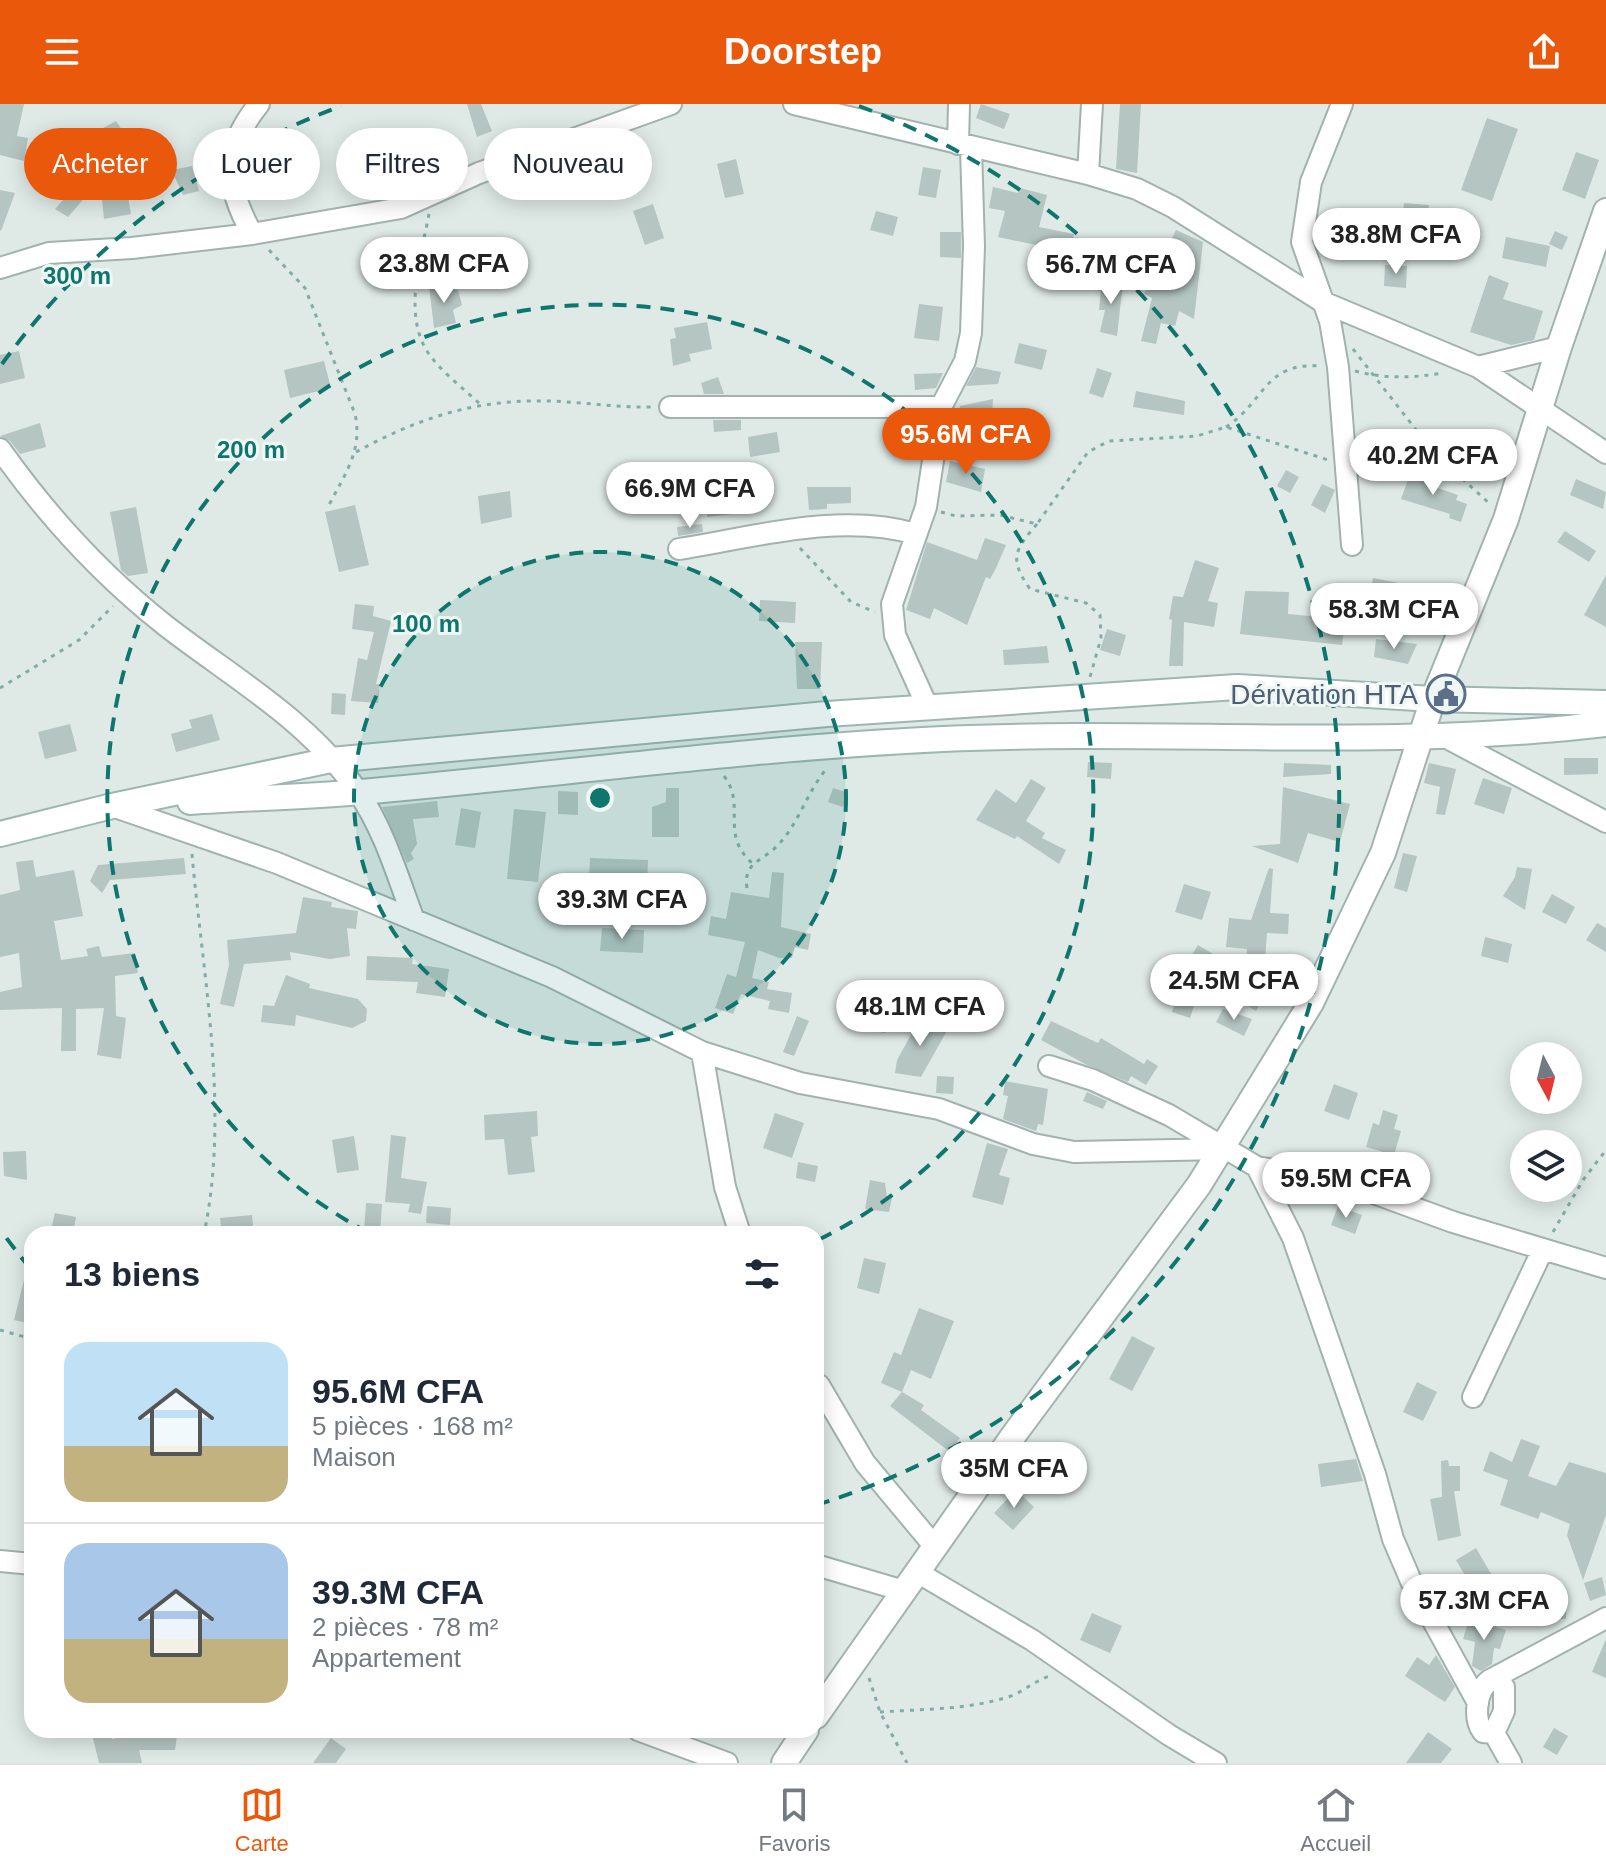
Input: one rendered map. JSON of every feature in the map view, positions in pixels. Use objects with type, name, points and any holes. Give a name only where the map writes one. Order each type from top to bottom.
[{"type":"main road","points":[[824,1704],[1223,1149],[1311,1003],[1353,921],[1434,736],[1433,699],[1506,519],[1559,347],[1606,211]]},
{"type":"main road","points":[[0,834],[112,806],[331,760],[827,714],[1237,687],[1433,699],[1606,703]]},
{"type":"main road","points":[[112,806],[359,792],[843,746],[992,737],[1434,736],[1606,724]]},
{"type":"main road","points":[[784,1763],[801,1738]]},
{"type":"street","points":[[252,234],[233,200],[230,167],[238,136],[259,104]]},
{"type":"street","points":[[468,179],[671,104]]},
{"type":"street","points":[[794,104],[1088,174],[1137,189],[1173,207],[1326,311],[1478,367],[1606,453]]},
{"type":"street","points":[[928,708],[895,635],[891,618],[900,575],[926,507],[941,407],[965,361],[971,333],[974,246],[959,104]]},
{"type":"street","points":[[1088,174],[1092,104]]},
{"type":"street","points":[[1342,104],[1311,182],[1305,205],[1302,242],[1326,311],[1338,367],[1352,545]]},
{"type":"street","points":[[0,268],[49,253],[132,248],[252,234],[370,215],[422,200]]},
{"type":"street","points":[[1478,367],[1559,347]]},
{"type":"street","points":[[670,407],[941,407]]},
{"type":"street","points":[[0,449],[65,536],[166,626],[290,717],[331,760],[359,792],[398,876],[414,920]]},
{"type":"street","points":[[679,549],[845,525],[896,528],[916,534]]},
{"type":"street","points":[[982,704],[992,737]]},
{"type":"street","points":[[827,714],[843,746]]},
{"type":"street","points":[[1434,736],[1606,822]]},
{"type":"street","points":[[112,806],[277,863],[552,977],[702,1052],[800,1083],[939,1109],[1033,1144],[1074,1152],[1223,1149]]},
{"type":"street","points":[[702,1052],[725,1187],[737,1226]]},
{"type":"street","points":[[1049,1066],[1093,1080],[1169,1115],[1257,1167],[1349,1184],[1453,1222],[1606,1268]]},
{"type":"street","points":[[1257,1167],[1293,1238],[1375,1474],[1393,1539],[1411,1581],[1478,1703]]},
{"type":"street","points":[[1473,1397],[1543,1249]]},
{"type":"street","points":[[824,1397],[865,1463],[935,1547]]},
{"type":"street","points":[[0,1561],[24,1563]]},
{"type":"street","points":[[824,1566],[910,1582],[1032,1640],[1169,1735],[1216,1763]]},
{"type":"street","points":[[1494,1733],[1483,1732],[1479,1728],[1478,1703],[1484,1684],[1606,1618]]},
{"type":"street","points":[[1490,1680],[1502,1682],[1505,1696],[1501,1724],[1494,1733]]},
{"type":"street","points":[[1494,1733],[1511,1763]]},
{"type":"street","points":[[660,1738],[727,1763]]},
{"type":"path","points":[[432,200],[414,312],[418,336],[430,357],[483,407]]},
{"type":"path","points":[[252,234],[293,272],[305,288],[355,414],[359,432],[356,452],[329,505]]},
{"type":"path","points":[[1326,311],[1435,454],[1506,519]]},
{"type":"path","points":[[356,452],[427,417],[483,407],[533,401],[604,408],[670,407]]},
{"type":"path","points":[[1085,698],[1101,638],[1100,615],[1086,603],[1030,589],[1016,569],[1018,547],[1088,452],[1109,441],[1197,436],[1226,427],[1345,466]]},
{"type":"path","points":[[926,507],[956,516],[1000,515],[1037,524]]},
{"type":"path","points":[[787,533],[851,602],[891,618]]},
{"type":"path","points":[[0,688],[79,640],[126,591]]},
{"type":"path","points":[[747,888],[746,875],[752,863],[776,848],[843,746]]},
{"type":"path","points":[[722,774],[731,786],[735,843],[752,863]]},
{"type":"path","points":[[191,834],[216,1119],[206,1226]]},
{"type":"path","points":[[1543,1249],[1583,1180],[1606,1150]]},
{"type":"path","points":[[0,1330],[24,1337]]},
{"type":"path","points":[[864,1646],[866,1671],[880,1712],[907,1763]]},
{"type":"path","points":[[880,1712],[954,1707],[986,1701],[1012,1695],[1053,1675]]},
{"type":"building","points":[[0,104],[24,104],[17,136],[24,137],[24,161],[0,155]]},
{"type":"building","points":[[467,104],[481,104],[491,128],[484,128],[484,134],[477,137]]},
{"type":"building","points":[[981,104],[1010,114],[1004,129],[976,118]]},
{"type":"building","points":[[1120,104],[1141,104],[1137,173],[1116,169]]},
{"type":"building","points":[[1487,118],[1518,129],[1492,201],[1461,190]]},
{"type":"building","points":[[116,121],[121,128],[103,128]]},
{"type":"building","points":[[1576,152],[1599,160],[1585,199],[1562,190]]},
{"type":"building","points":[[736,159],[744,194],[725,198],[717,164]]},
{"type":"building","points":[[192,166],[193,192],[183,195],[177,182],[177,169]]},
{"type":"building","points":[[923,167],[941,170],[936,198],[918,195]]},
{"type":"building","points":[[993,187],[1018,193],[1020,188],[1047,195],[1039,227],[1074,234],[1070,252],[998,237],[1005,211],[989,208]]},
{"type":"building","points":[[0,190],[15,193],[1,231],[0,230]]},
{"type":"building","points":[[63,200],[83,200],[68,217],[55,209]]},
{"type":"building","points":[[102,200],[128,200],[131,214],[104,219]]},
{"type":"building","points":[[1404,203],[1429,205],[1427,224],[1402,221]]},
{"type":"building","points":[[653,204],[664,238],[645,245],[633,211]]},
{"type":"building","points":[[876,211],[898,217],[893,236],[870,230]]},
{"type":"building","points":[[1176,230],[1203,242],[1194,319],[1179,311],[1175,326],[1161,323],[1156,344],[1141,341],[1152,298],[1144,294]]},
{"type":"building","points":[[1555,231],[1568,237],[1562,250],[1549,244]]},
{"type":"building","points":[[940,232],[961,232],[961,258],[940,257]]},
{"type":"building","points":[[1506,237],[1550,246],[1546,267],[1502,258]]},
{"type":"building","points":[[1385,265],[1407,266],[1406,288],[1384,286]]},
{"type":"building","points":[[1489,275],[1509,283],[1503,299],[1543,311],[1534,340],[1511,345],[1470,332]]},
{"type":"building","points":[[1102,281],[1123,283],[1117,336],[1100,332],[1105,310],[1099,310]]},
{"type":"building","points":[[429,286],[458,290],[462,305],[453,310],[456,323],[434,328]]},
{"type":"building","points":[[919,304],[943,307],[939,341],[914,338]]},
{"type":"building","points":[[707,322],[712,349],[689,354],[691,361],[673,366],[670,339],[676,338],[674,328]]},
{"type":"building","points":[[1019,343],[1047,350],[1042,370],[1014,363]]},
{"type":"building","points":[[19,351],[25,378],[0,384],[0,355]]},
{"type":"building","points":[[324,361],[331,388],[290,398],[284,370]]},
{"type":"building","points":[[976,367],[1001,372],[998,384],[966,386]]},
{"type":"building","points":[[1097,368],[1112,373],[1103,398],[1089,393]]},
{"type":"building","points":[[943,373],[936,388],[915,390],[914,374]]},
{"type":"building","points":[[718,377],[724,394],[704,394],[701,383]]},
{"type":"building","points":[[1136,391],[1185,401],[1184,415],[1133,407]]},
{"type":"building","points":[[993,399],[991,432],[967,431],[968,421],[957,424],[960,406]]},
{"type":"building","points":[[713,420],[741,420],[741,430],[714,432]]},
{"type":"building","points":[[40,423],[46,447],[20,454],[10,441],[0,436]]},
{"type":"building","points":[[777,432],[780,452],[750,457],[748,437]]},
{"type":"building","points":[[950,461],[985,469],[981,492],[946,482]]},
{"type":"building","points":[[1412,469],[1429,477],[1426,484],[1458,495],[1456,500],[1467,504],[1461,522],[1449,518],[1450,514],[1401,499]]},
{"type":"building","points":[[1286,470],[1299,477],[1290,493],[1277,486]]},
{"type":"building","points":[[1576,479],[1606,492],[1603,509],[1570,495]]},
{"type":"building","points":[[1322,484],[1335,490],[1325,513],[1311,505]]},
{"type":"building","points":[[742,485],[749,512],[707,517],[709,494],[725,495],[724,490]]},
{"type":"building","points":[[807,487],[851,487],[851,503],[827,504],[827,509],[809,510]]},
{"type":"building","points":[[510,491],[512,517],[481,524],[478,496]]},
{"type":"building","points":[[355,505],[369,565],[339,572],[325,512]]},
{"type":"building","points":[[136,507],[148,573],[128,576],[121,570],[110,512]]},
{"type":"building","points":[[702,524],[703,532],[678,536],[677,527]]},
{"type":"building","points":[[1565,531],[1596,551],[1589,562],[1557,542]]},
{"type":"building","points":[[985,538],[1006,545],[990,579],[986,577],[967,625],[934,608],[930,619],[906,610],[927,542],[977,560]]},
{"type":"building","points":[[1195,560],[1219,568],[1208,601],[1218,603],[1214,627],[1184,622],[1183,666],[1169,666],[1172,620],[1169,619],[1173,596],[1183,597]]},
{"type":"building","points":[[1606,575],[1606,627],[1584,615]]},
{"type":"building","points":[[1373,578],[1430,589],[1426,613],[1368,601]]},
{"type":"building","points":[[1245,591],[1289,592],[1288,614],[1345,619],[1342,645],[1240,634]]},
{"type":"building","points":[[1346,591],[1367,592],[1365,618],[1344,616]]},
{"type":"building","points":[[760,600],[796,602],[795,623],[759,621]]},
{"type":"building","points":[[355,604],[374,606],[373,616],[391,621],[376,684],[380,684],[378,703],[351,701],[358,658],[367,660],[374,632],[352,629]]},
{"type":"building","points":[[1107,629],[1126,635],[1120,656],[1100,650]]},
{"type":"building","points":[[1376,639],[1417,644],[1408,664],[1374,657]]},
{"type":"building","points":[[795,642],[822,642],[820,689],[797,689]]},
{"type":"building","points":[[1047,646],[1049,663],[1004,665],[1003,650]]},
{"type":"building","points":[[332,693],[346,694],[345,715],[331,714]]},
{"type":"building","points":[[212,714],[220,740],[176,752],[171,734],[192,728],[189,720]]},
{"type":"building","points":[[70,724],[77,751],[45,759],[38,732]]},
{"type":"building","points":[[1564,758],[1598,758],[1598,774],[1564,775]]},
{"type":"building","points":[[1088,762],[1112,763],[1111,779],[1087,777]]},
{"type":"building","points":[[1284,763],[1331,765],[1331,774],[1283,777]]},
{"type":"building","points":[[1429,763],[1456,769],[1445,815],[1436,814],[1440,787],[1424,783]]},
{"type":"building","points":[[1483,778],[1512,788],[1504,814],[1474,804]]},
{"type":"building","points":[[1031,779],[1046,788],[1026,821],[1045,833],[1042,838],[1066,850],[1059,864],[1017,836],[1015,839],[976,820],[996,789],[1016,803]]},
{"type":"building","points":[[1283,787],[1350,804],[1340,842],[1308,833],[1298,863],[1252,846],[1280,844]]},
{"type":"building","points":[[666,788],[679,788],[679,837],[652,837],[652,807],[666,802]]},
{"type":"building","points":[[833,788],[848,793],[843,807],[828,802]]},
{"type":"building","points":[[558,791],[578,792],[578,815],[558,814]]},
{"type":"building","points":[[437,801],[439,817],[413,819],[417,844],[411,853],[414,859],[407,863],[382,807]]},
{"type":"building","points":[[461,808],[481,812],[475,848],[455,845]]},
{"type":"building","points":[[514,809],[546,812],[538,882],[507,879]]},
{"type":"building","points":[[1403,853],[1417,856],[1407,892],[1394,888]]},
{"type":"building","points":[[184,858],[186,874],[110,880],[102,893],[90,881],[98,865]]},
{"type":"building","points":[[590,858],[648,860],[647,884],[589,882]]},
{"type":"building","points":[[33,860],[36,877],[74,870],[83,916],[54,921],[61,960],[88,956],[86,949],[99,946],[102,957],[135,953],[138,973],[115,976],[116,1016],[126,1018],[121,1059],[97,1055],[104,1008],[76,1009],[76,1051],[61,1051],[62,1008],[0,1010],[0,992],[22,987],[19,953],[0,957],[0,895],[20,890],[16,862]]},
{"type":"building","points":[[1517,867],[1532,869],[1525,910],[1503,896],[1515,877]]},
{"type":"building","points":[[1269,868],[1273,869],[1270,913],[1289,914],[1288,934],[1267,933],[1265,960],[1286,962],[1285,980],[1272,980],[1256,1011],[1208,982],[1213,974],[1245,989],[1247,949],[1226,947],[1229,918],[1251,920]]},
{"type":"building","points":[[772,872],[784,873],[781,927],[811,934],[808,950],[795,947],[792,958],[779,958],[758,950],[752,978],[769,982],[767,989],[792,993],[789,1013],[768,1009],[770,1001],[741,994],[733,1014],[715,1008],[727,974],[736,977],[745,942],[708,935],[711,916],[726,919],[731,892],[769,898]]},
{"type":"building","points":[[1184,884],[1211,892],[1202,920],[1175,912]]},
{"type":"building","points":[[555,886],[571,892],[563,914],[546,908]]},
{"type":"building","points":[[1552,894],[1575,907],[1566,924],[1542,912]]},
{"type":"building","points":[[303,897],[332,902],[331,907],[358,911],[356,929],[347,928],[350,956],[330,959],[290,952],[291,960],[244,964],[234,1007],[220,1004],[229,965],[227,940],[296,933]]},
{"type":"building","points":[[1597,923],[1606,928],[1606,952],[1586,940]]},
{"type":"building","points":[[602,928],[644,930],[643,953],[600,951]]},
{"type":"building","points":[[1485,937],[1512,944],[1508,963],[1481,956]]},
{"type":"building","points":[[1198,945],[1218,957],[1205,980],[1184,968]]},
{"type":"building","points":[[367,956],[413,958],[412,964],[449,969],[445,997],[416,993],[418,982],[366,980]]},
{"type":"building","points":[[286,975],[310,984],[309,988],[358,999],[367,1009],[366,1021],[352,1028],[296,1015],[295,1026],[261,1022],[263,1005],[274,1006]]},
{"type":"building","points":[[893,983],[905,987],[901,1005],[892,1003],[885,1033],[871,1030],[873,1018],[858,1013],[865,995],[888,999]]},
{"type":"building","points":[[1178,993],[1196,1000],[1190,1018],[1172,1012]]},
{"type":"building","points":[[1223,1009],[1252,1019],[1244,1036],[1216,1022]]},
{"type":"building","points":[[922,1015],[948,1029],[921,1077],[895,1073],[897,1060]]},
{"type":"building","points":[[797,1016],[809,1021],[794,1056],[783,1052]]},
{"type":"building","points":[[1051,1021],[1098,1043],[1101,1038],[1144,1064],[1147,1059],[1158,1066],[1146,1085],[1131,1076],[1128,1082],[1087,1065],[1041,1040]]},
{"type":"building","points":[[937,1076],[954,1077],[953,1094],[936,1093]]},
{"type":"building","points":[[1005,1081],[1048,1089],[1043,1125],[1038,1124],[1036,1131],[1003,1119],[1008,1096],[1003,1095]]},
{"type":"building","points":[[1334,1084],[1358,1093],[1349,1120],[1324,1111]]},
{"type":"building","points":[[1087,1092],[1107,1101],[1103,1109],[1083,1101]]},
{"type":"building","points":[[1383,1110],[1398,1115],[1394,1129],[1401,1131],[1394,1155],[1366,1147],[1373,1123],[1379,1125]]},
{"type":"building","points":[[537,1111],[538,1136],[531,1137],[535,1172],[508,1175],[504,1139],[485,1140],[484,1115]]},
{"type":"building","points":[[775,1113],[804,1123],[792,1158],[763,1148]]},
{"type":"building","points":[[391,1135],[406,1137],[401,1178],[427,1182],[421,1214],[408,1212],[410,1204],[385,1202]]},
{"type":"building","points":[[354,1136],[359,1170],[337,1173],[332,1140]]},
{"type":"building","points":[[987,1143],[1008,1149],[999,1175],[1010,1178],[1003,1205],[972,1197]]},
{"type":"building","points":[[26,1151],[27,1180],[4,1176],[3,1152]]},
{"type":"building","points":[[798,1162],[818,1166],[815,1182],[796,1178]]},
{"type":"building","points":[[870,1180],[885,1183],[887,1197],[892,1198],[889,1212],[865,1209]]},
{"type":"building","points":[[366,1203],[382,1204],[380,1226],[364,1226]]},
{"type":"building","points":[[427,1206],[451,1208],[450,1225],[426,1223]]},
{"type":"building","points":[[1338,1206],[1362,1215],[1355,1234],[1331,1225]]},
{"type":"building","points":[[55,1213],[76,1217],[74,1226],[52,1226]]},
{"type":"building","points":[[252,1215],[253,1226],[221,1226],[220,1218]]},
{"type":"building","points":[[864,1258],[886,1263],[879,1294],[857,1288]]},
{"type":"building","points":[[24,1280],[24,1322],[14,1320]]},
{"type":"building","points":[[919,1308],[954,1321],[931,1379],[911,1370],[902,1392],[881,1383],[894,1352],[901,1355]]},
{"type":"building","points":[[1132,1336],[1155,1348],[1132,1391],[1109,1379]]},
{"type":"building","points":[[1417,1382],[1437,1392],[1423,1421],[1403,1412]]},
{"type":"building","points":[[902,1392],[924,1405],[921,1410],[960,1438],[950,1452],[890,1406]]},
{"type":"building","points":[[1521,1439],[1540,1446],[1528,1476],[1556,1486],[1569,1462],[1606,1473],[1606,1515],[1583,1580],[1567,1535],[1570,1524],[1541,1512],[1538,1519],[1500,1505],[1508,1480],[1483,1471],[1490,1451],[1512,1462]]},
{"type":"building","points":[[1053,1442],[1072,1454],[1053,1483],[1034,1471]]},
{"type":"building","points":[[1356,1459],[1363,1481],[1321,1487],[1318,1464]]},
{"type":"building","points":[[1448,1460],[1449,1466],[1460,1466],[1460,1491],[1454,1491],[1461,1536],[1438,1541],[1430,1499],[1442,1497],[1441,1461]]},
{"type":"building","points":[[1016,1490],[1034,1507],[1013,1530],[994,1513]]},
{"type":"building","points":[[1476,1548],[1494,1579],[1474,1591],[1456,1560]]},
{"type":"building","points":[[1602,1577],[1606,1595],[1590,1601],[1584,1583]]},
{"type":"building","points":[[1566,1593],[1566,1619],[1530,1619],[1530,1594]]},
{"type":"building","points":[[1092,1613],[1122,1626],[1110,1653],[1080,1640]]},
{"type":"building","points":[[1469,1619],[1506,1630],[1500,1649],[1494,1648],[1492,1664],[1481,1671],[1472,1666],[1475,1642],[1463,1639]]},
{"type":"building","points":[[1606,1639],[1606,1678],[1592,1672]]},
{"type":"building","points":[[1436,1655],[1455,1687],[1445,1702],[1405,1676],[1417,1657],[1429,1665]]},
{"type":"building","points":[[1554,1728],[1568,1736],[1557,1755],[1543,1747]]},
{"type":"building","points":[[1428,1732],[1452,1749],[1441,1763],[1406,1763]]},
{"type":"building","points":[[93,1738],[177,1738],[175,1750],[139,1750],[142,1763],[99,1763]]},
{"type":"building","points":[[331,1738],[346,1749],[336,1763],[313,1763]]},
{"type":"place","name":"Dérivation HTA","points":[[1446,694]]}]
